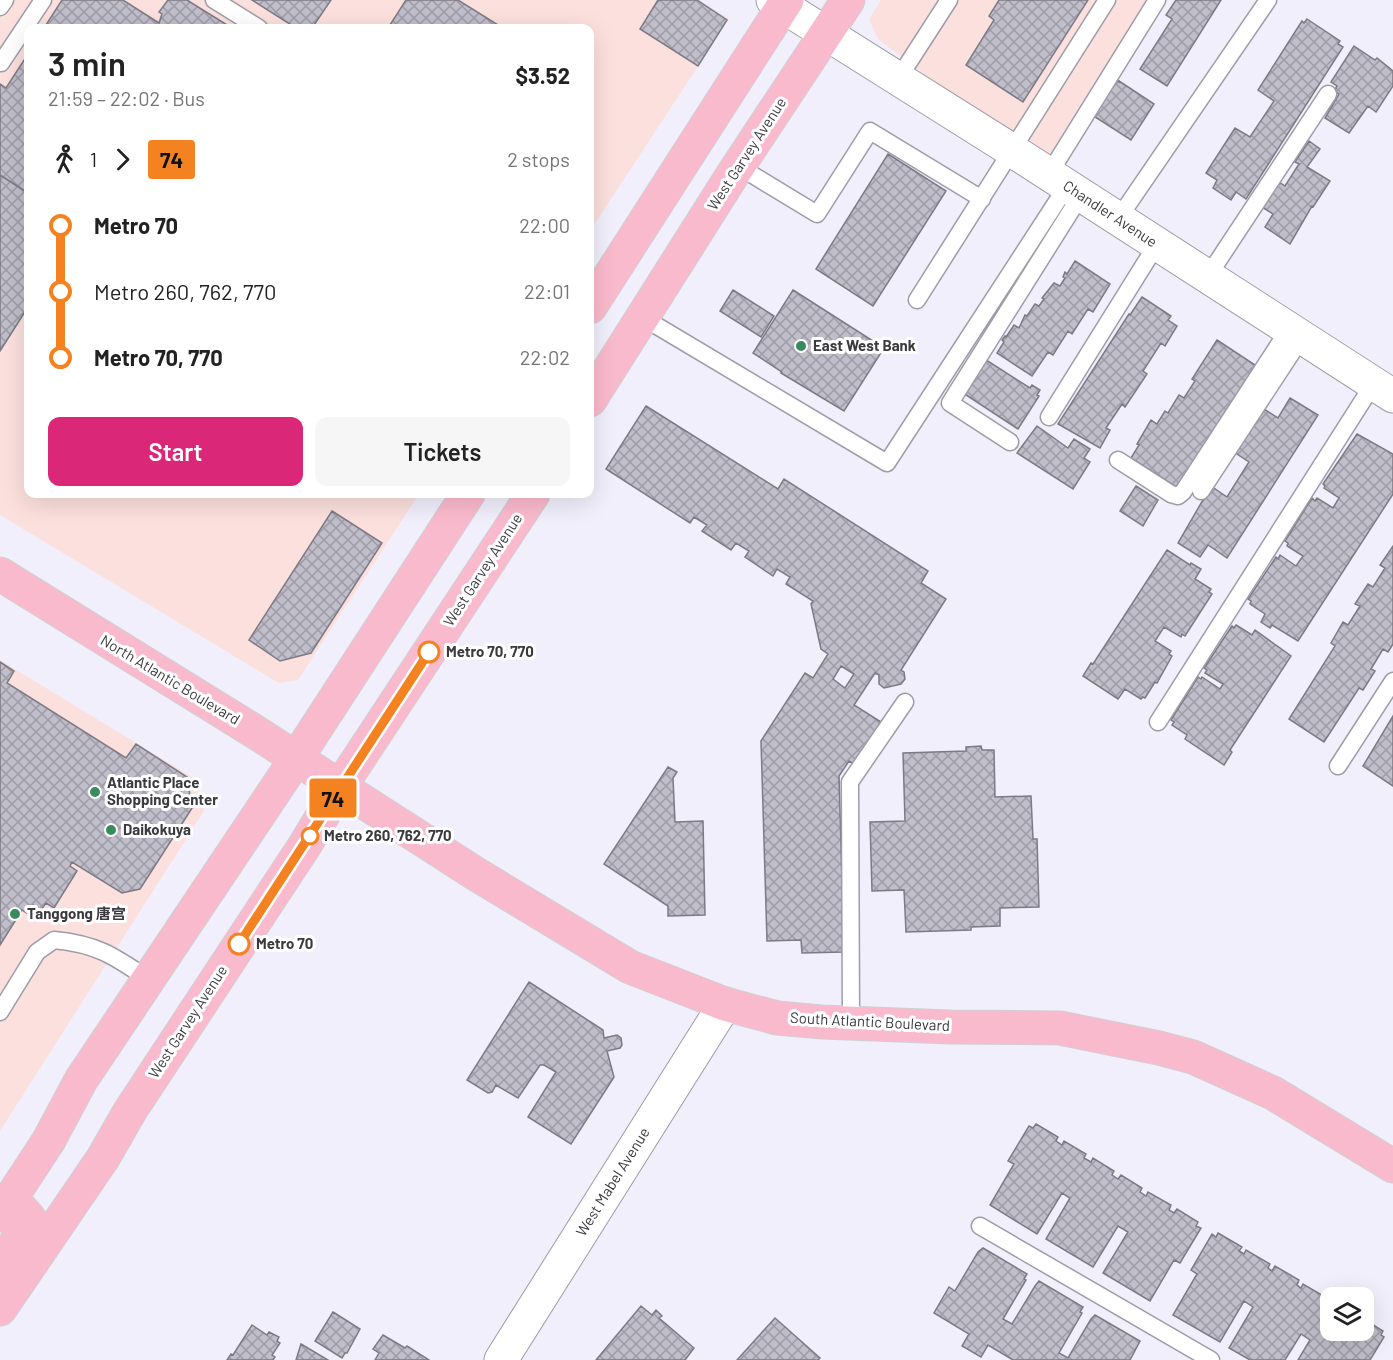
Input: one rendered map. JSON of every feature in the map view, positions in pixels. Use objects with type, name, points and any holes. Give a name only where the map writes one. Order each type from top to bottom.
[{"type":"main road","name":"West Garvey Avenue","points":[[594,388],[848,0]]},
{"type":"main road","points":[[594,301],[781,2]]},
{"type":"main road","points":[[0,1266],[21,1235],[29,1218],[6,1207],[49,1140],[81,1080],[296,759],[465,498]]},
{"type":"main road","name":"West Garvey Avenue","points":[[0,1309],[103,1158],[340,787],[530,498]]},
{"type":"main road","name":"North Atlantic Boulevard","points":[[0,574],[340,787]]},
{"type":"main road","name":"South Atlantic Boulevard","points":[[340,787],[476,874],[630,967],[725,1004],[777,1018],[950,1027],[1060,1028],[1159,1048],[1192,1057],[1273,1093],[1393,1166]]},
{"type":"street","name":"Chandler Avenue","points":[[781,2],[827,34],[1384,389]]},
{"type":"street","name":"West Mabel Avenue","points":[[501,1360],[725,1004]]},
{"type":"lane","points":[[0,7],[5,0]]},
{"type":"lane","points":[[27,24],[43,0]]},
{"type":"lane","points":[[214,0],[253,24]]},
{"type":"lane","points":[[898,79],[949,0]]},
{"type":"lane","points":[[916,300],[1013,151],[1107,0]]},
{"type":"lane","points":[[1010,442],[950,403],[1066,185],[1157,0]]},
{"type":"lane","points":[[1118,219],[1268,0]]},
{"type":"lane","points":[[0,63],[24,28]]},
{"type":"lane","points":[[1208,276],[1328,94]]},
{"type":"lane","points":[[738,166],[817,214],[870,131],[982,199]]},
{"type":"lane","points":[[642,316],[886,464],[1066,185]]},
{"type":"lane","points":[[1049,417],[1157,244]]},
{"type":"lane","points":[[1118,460],[1171,494],[1178,496],[1296,333]]},
{"type":"lane","points":[[1201,491],[1296,333]]},
{"type":"lane","points":[[1158,722],[1384,389]]},
{"type":"lane","points":[[1338,766],[1393,681]]},
{"type":"lane","points":[[850,1023],[850,782],[905,702]]},
{"type":"lane","points":[[0,1012],[37,952],[54,940],[74,942],[113,955],[148,979]]},
{"type":"lane","points":[[980,1226],[1211,1360]]},
{"type":"shaded area","points":[[0,0],[699,0],[729,19],[594,225],[594,24],[24,24],[24,498],[416,498],[298,680],[279,683],[0,515]]},
{"type":"shaded area","points":[[881,0],[1152,0],[1046,166],[878,39],[869,19]]},
{"type":"shaded area","points":[[0,660],[197,780],[204,811],[0,1131]]},
{"type":"building","points":[[62,0],[123,0],[159,23],[162,14],[159,12],[168,0],[187,0],[226,24],[47,24]]},
{"type":"building","points":[[252,0],[331,0],[315,24],[290,24]]},
{"type":"building","points":[[406,0],[458,0],[497,24],[391,24]]},
{"type":"building","points":[[658,0],[697,0],[727,20],[698,66],[640,29]]},
{"type":"building","points":[[999,0],[1088,0],[1023,102],[966,65],[994,20],[989,16]]},
{"type":"building","points":[[1176,0],[1221,0],[1167,86],[1140,69],[1172,19],[1166,15]]},
{"type":"building","points":[[1307,19],[1340,41],[1338,44],[1343,47],[1246,199],[1236,192],[1231,200],[1213,188],[1217,180],[1206,173],[1235,128],[1250,137],[1274,101],[1258,90],[1302,21],[1304,23]]},
{"type":"building","points":[[1354,46],[1375,60],[1377,58],[1393,71],[1393,86],[1376,112],[1368,106],[1349,133],[1325,118],[1339,94],[1334,91],[1337,86],[1331,82]]},
{"type":"building","points":[[24,60],[24,190],[0,175],[0,84],[6,88]]},
{"type":"building","points":[[1115,79],[1154,104],[1131,140],[1092,115]]},
{"type":"building","points":[[1309,141],[1320,149],[1307,167],[1330,181],[1290,244],[1265,227],[1273,214],[1262,207],[1279,182],[1285,186],[1299,164],[1295,162]]},
{"type":"building","points":[[888,154],[946,191],[873,306],[816,269]]},
{"type":"building","points":[[0,175],[24,190],[24,313],[0,351]]},
{"type":"building","points":[[1075,261],[1110,284],[1093,312],[1088,309],[1072,334],[1068,331],[1053,355],[1048,352],[1032,376],[997,353],[1004,342],[1002,340],[1014,325],[1019,328],[1025,315],[1027,316],[1035,304],[1039,306],[1044,299],[1042,298],[1054,283],[1060,286],[1065,278],[1063,277],[1065,272],[1067,274]]},
{"type":"building","points":[[733,290],[774,316],[761,337],[720,311]]},
{"type":"building","points":[[793,290],[884,348],[844,411],[781,373],[753,353]]},
{"type":"building","points":[[1142,297],[1171,316],[1168,320],[1177,326],[1165,346],[1161,343],[1143,371],[1147,374],[1125,407],[1122,404],[1106,428],[1110,430],[1100,448],[1058,424]]},
{"type":"building","points":[[1217,340],[1258,367],[1181,490],[1131,458],[1151,420],[1157,424],[1165,411],[1168,413],[1179,395],[1184,398],[1195,381],[1192,379]]},
{"type":"building","points":[[983,358],[1030,388],[1032,385],[1040,390],[1037,395],[1039,396],[1018,429],[963,393]]},
{"type":"building","points":[[1290,398],[1318,415],[1227,558],[1208,545],[1200,557],[1178,543],[1211,486],[1227,497],[1249,462],[1234,452],[1264,409],[1278,418]]},
{"type":"building","points":[[646,406],[778,489],[784,479],[928,571],[921,583],[946,599],[901,670],[904,672],[905,679],[901,684],[884,688],[879,684],[879,675],[875,673],[854,705],[881,722],[854,764],[849,761],[839,776],[844,952],[802,953],[801,940],[767,941],[761,741],[805,673],[813,678],[828,654],[821,649],[811,604],[813,601],[786,584],[790,577],[777,569],[773,576],[745,557],[749,551],[736,543],[731,550],[702,531],[707,525],[694,517],[690,523],[606,469]],"holes":[[[841,666],[854,674],[845,688],[833,679]]]},
{"type":"building","points":[[1037,426],[1068,448],[1074,439],[1090,449],[1084,458],[1090,462],[1073,489],[1017,453]]},
{"type":"building","points":[[1357,434],[1393,454],[1393,494],[1298,641],[1272,625],[1270,628],[1261,622],[1265,614],[1250,604],[1251,601],[1248,599],[1276,557],[1278,559],[1280,555],[1296,566],[1303,556],[1287,546],[1288,543],[1285,541],[1312,498],[1315,501],[1317,498],[1333,508],[1339,498],[1324,488],[1323,484]]},
{"type":"building","points":[[1136,486],[1158,500],[1143,526],[1120,511]]},
{"type":"building","points":[[332,511],[382,543],[311,653],[280,661],[249,640]]},
{"type":"building","points":[[1393,546],[1393,644],[1388,652],[1383,649],[1371,669],[1375,671],[1363,690],[1359,688],[1324,742],[1289,719],[1335,646],[1331,643],[1343,622],[1348,625],[1360,606],[1355,604],[1368,584],[1373,587],[1385,568],[1380,565]]},
{"type":"building","points":[[1167,550],[1190,565],[1191,563],[1201,569],[1195,579],[1211,589],[1209,592],[1212,594],[1185,636],[1182,634],[1181,637],[1164,627],[1155,641],[1171,651],[1169,654],[1172,656],[1157,683],[1155,682],[1145,698],[1141,699],[1125,689],[1118,699],[1083,676]]},
{"type":"building","points":[[1236,625],[1252,635],[1255,630],[1291,656],[1230,750],[1232,752],[1224,765],[1185,739],[1187,735],[1172,725],[1174,722],[1171,720],[1198,677],[1201,679],[1202,677],[1220,689],[1223,684],[1205,673],[1207,670],[1204,668],[1232,626],[1234,628]]},
{"type":"building","name":"Atlantic Place Shopping Center","points":[[0,662],[14,671],[7,683],[126,758],[136,744],[187,777],[192,808],[140,889],[122,893],[72,862],[70,866],[77,871],[54,908],[46,903],[41,910],[33,905],[28,914],[22,910],[0,945]]},
{"type":"building","points":[[1393,716],[1393,786],[1363,766]]},
{"type":"building","points":[[981,746],[982,750],[994,750],[995,797],[1031,796],[1033,839],[1037,839],[1039,907],[1000,908],[1000,926],[971,927],[971,930],[906,932],[904,890],[872,891],[870,822],[905,821],[903,753],[966,751],[966,747]]},
{"type":"building","points":[[668,767],[677,772],[673,778],[675,822],[703,821],[705,915],[668,916],[668,906],[604,864]]},
{"type":"building","points":[[529,982],[603,1030],[604,1038],[617,1035],[621,1038],[620,1048],[607,1051],[614,1077],[571,1144],[528,1117],[556,1072],[540,1065],[518,1098],[496,1085],[492,1092],[488,1093],[467,1080]]},
{"type":"building","points":[[1036,1124],[1058,1137],[1056,1141],[1062,1145],[1064,1141],[1086,1154],[1084,1158],[1091,1162],[1093,1158],[1114,1171],[1112,1175],[1118,1179],[1121,1175],[1142,1188],[1140,1192],[1146,1196],[1148,1192],[1171,1205],[1169,1210],[1174,1213],[1177,1209],[1198,1222],[1196,1226],[1201,1228],[1180,1263],[1174,1260],[1150,1301],[1103,1273],[1128,1232],[1118,1226],[1093,1267],[1046,1239],[1070,1198],[1062,1193],[1037,1234],[990,1205],[1014,1164],[1008,1161],[1029,1126],[1033,1128]]},
{"type":"building","points":[[1218,1233],[1242,1247],[1239,1251],[1244,1254],[1246,1250],[1270,1264],[1268,1268],[1272,1271],[1275,1266],[1299,1280],[1297,1285],[1301,1288],[1303,1284],[1320,1294],[1320,1341],[1374,1341],[1374,1325],[1383,1331],[1381,1335],[1384,1337],[1370,1360],[1298,1360],[1310,1340],[1301,1334],[1285,1360],[1250,1360],[1229,1348],[1253,1307],[1244,1301],[1220,1342],[1173,1315],[1197,1274],[1191,1270],[1212,1234],[1216,1237]]},
{"type":"building","points":[[983,1248],[1027,1274],[1024,1279],[1026,1280],[1003,1319],[1012,1324],[1039,1281],[1083,1307],[1080,1312],[1082,1313],[1059,1353],[1068,1358],[1095,1315],[1140,1341],[1130,1360],[1013,1360],[988,1345],[981,1357],[962,1346],[969,1334],[934,1313],[949,1287],[955,1291],[978,1252]]},
{"type":"building","points":[[641,1306],[652,1315],[656,1310],[662,1316],[659,1318],[694,1348],[685,1360],[596,1360]]},
{"type":"building","points":[[333,1312],[360,1329],[342,1358],[315,1341]]},
{"type":"building","points":[[775,1318],[820,1358],[818,1360],[737,1360]]},
{"type":"building","points":[[252,1325],[267,1335],[269,1332],[279,1337],[277,1341],[280,1343],[272,1355],[275,1357],[273,1360],[227,1360],[231,1354],[233,1355]]},
{"type":"building","points":[[383,1335],[429,1360],[375,1360],[379,1353],[373,1349]]},
{"type":"building","points":[[301,1344],[328,1360],[296,1360]]},
{"type":"bus line","name":"74","points":[[239,944],[429,652]]},
{"type":"place","name":"East West Bank","points":[[801,346]]},
{"type":"place","name":"Metro 70, 770","points":[[429,652]]},
{"type":"place","name":"Atlantic Place Shopping Center","points":[[95,792]]},
{"type":"place","name":"Daikokuya","points":[[111,830]]},
{"type":"place","name":"Metro 260, 762, 770","points":[[310,836]]},
{"type":"place","name":"Tanggong 唐宫","points":[[15,914]]},
{"type":"place","name":"Metro 70","points":[[239,944]]}]
